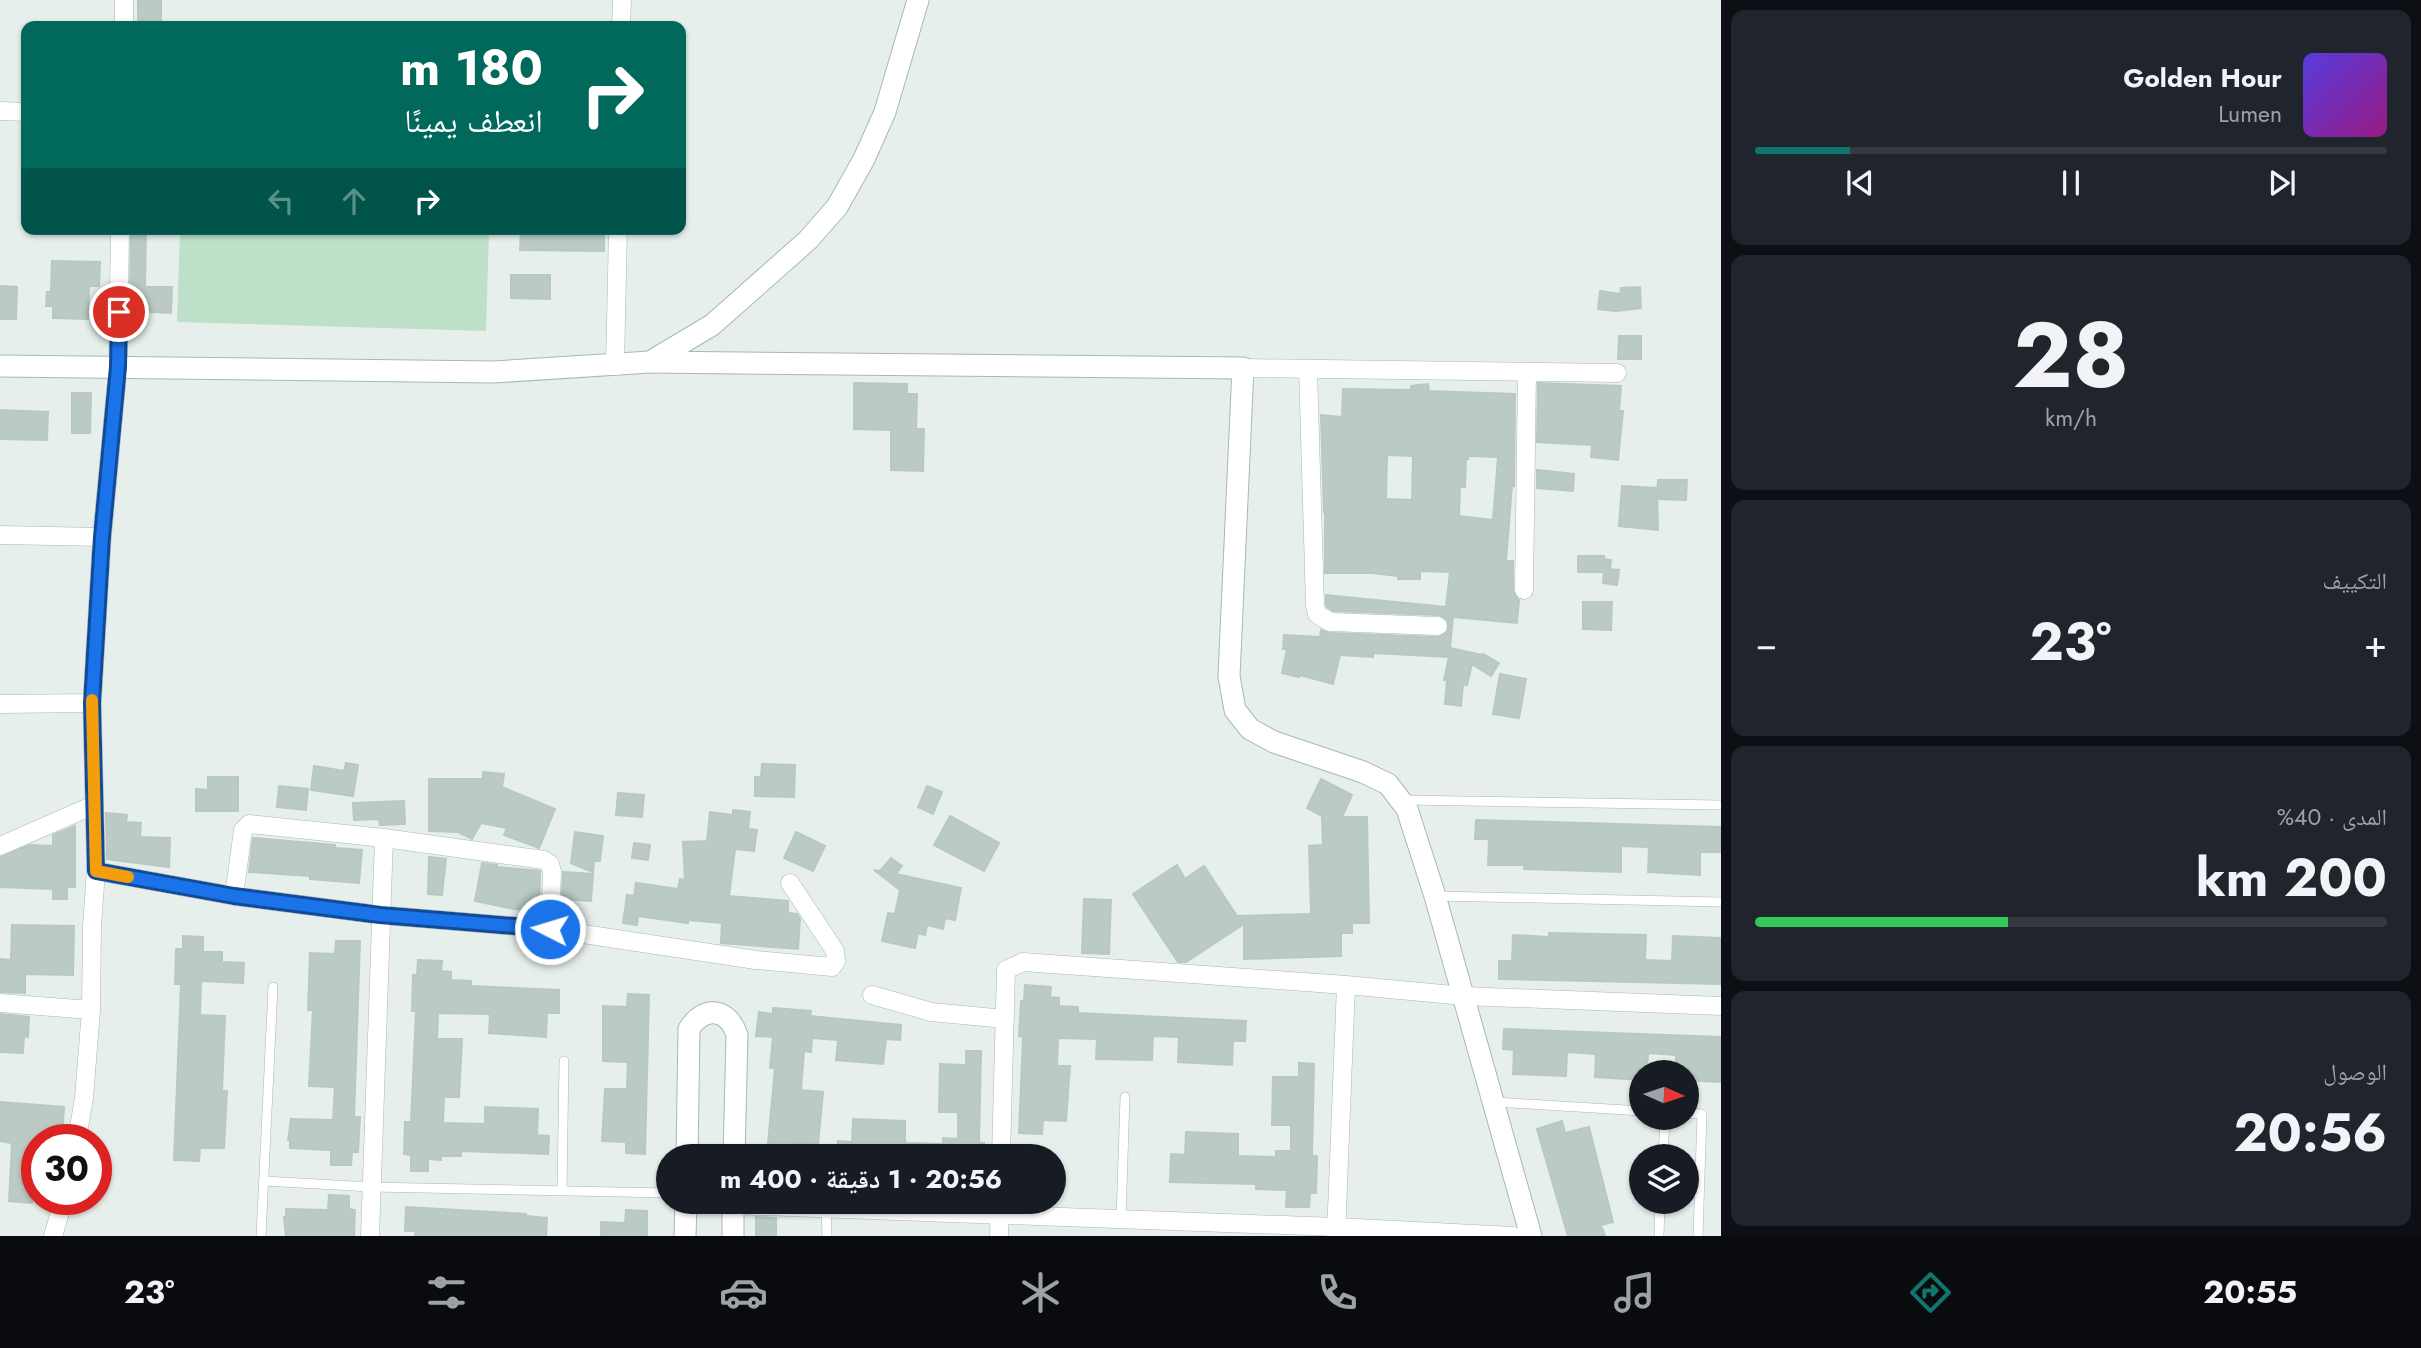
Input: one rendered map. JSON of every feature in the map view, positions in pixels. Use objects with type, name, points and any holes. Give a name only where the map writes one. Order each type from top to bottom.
[{"type":"street","points":[[124,0],[124,21]]},
{"type":"street","points":[[621,21],[622,0]]},
{"type":"street","points":[[650,362],[712,325],[808,240],[837,207],[864,159],[884,112],[918,0]]},
{"type":"street","points":[[0,110],[21,111]]},
{"type":"street","points":[[80,1124],[91,1010],[96,871],[92,703],[102,537],[118,367],[120,235]]},
{"type":"street","points":[[615,366],[618,235]]},
{"type":"street","points":[[0,366],[494,372],[650,362],[1617,373]]},
{"type":"street","points":[[1243,368],[1229,676],[1235,710],[1250,729],[1274,742],[1363,772],[1388,784],[1411,819],[1531,1236]]},
{"type":"street","points":[[1308,369],[1317,614],[1330,622],[1438,626]]},
{"type":"street","points":[[1524,590],[1527,372]]},
{"type":"street","points":[[0,535],[102,537]]},
{"type":"street","points":[[0,704],[92,703]]},
{"type":"street","points":[[0,846],[94,805]]},
{"type":"street","points":[[234,896],[243,830],[249,824],[384,838],[544,860],[550,864],[552,872],[550,929]]},
{"type":"street","points":[[370,1236],[384,838]]},
{"type":"street","points":[[96,871],[234,896],[380,915],[550,929],[756,960],[832,967],[836,961],[835,951],[790,883]]},
{"type":"street","points":[[1001,1144],[1006,970],[1023,962],[1464,996],[1721,1006]]},
{"type":"street","points":[[1336,1231],[1346,985]]},
{"type":"street","points":[[872,995],[931,1012],[1005,1019]]},
{"type":"street","points":[[0,1003],[91,1010]]},
{"type":"street","points":[[687,1144],[689,1029],[695,1020],[704,1014],[715,1013],[726,1017],[737,1035],[734,1144]]},
{"type":"street","points":[[685,1236],[686,1214]]},
{"type":"street","points":[[731,1214],[733,1236]]},
{"type":"street","points":[[999,1236],[1000,1214]]},
{"type":"street","points":[[1066,1214],[1336,1231],[1513,1236]]},
{"type":"street","points":[[53,1236],[59,1215]]},
{"type":"lane","points":[[1400,800],[1721,805]]},
{"type":"lane","points":[[1435,896],[1721,902]]},
{"type":"lane","points":[[261,1236],[273,987]]},
{"type":"lane","points":[[562,1191],[564,1061]]},
{"type":"lane","points":[[1121,1219],[1125,1097]]},
{"type":"lane","points":[[1494,1102],[1629,1110]]},
{"type":"lane","points":[[1698,1236],[1702,1114],[1699,1114]]},
{"type":"lane","points":[[264,1181],[371,1187],[656,1193]]},
{"type":"lane","points":[[826,1214],[827,1236]]},
{"type":"lane","points":[[1659,1236],[1660,1214]]},
{"type":"green space","points":[[180,235],[489,235],[486,331],[177,322]]},
{"type":"building","points":[[138,0],[161,0],[161,21],[138,21]]},
{"type":"building","points":[[131,235],[146,235],[145,287],[172,287],[171,313],[130,311]]},
{"type":"building","points":[[521,235],[604,235],[604,251],[520,250]]},
{"type":"building","points":[[52,261],[100,262],[99,286],[89,286],[88,319],[53,318],[53,306],[46,306],[47,292],[51,292]]},
{"type":"building","points":[[511,275],[550,275],[550,299],[511,298]]},
{"type":"building","points":[[0,286],[17,287],[16,319],[0,319]]},
{"type":"building","points":[[1640,287],[1641,308],[1616,311],[1598,309],[1600,291],[1620,294],[1621,288]]},
{"type":"building","points":[[1619,336],[1641,336],[1641,359],[1618,359]]},
{"type":"building","points":[[854,383],[907,384],[907,394],[917,394],[916,429],[924,429],[923,471],[891,470],[891,430],[854,429]]},
{"type":"building","points":[[1538,383],[1621,386],[1619,411],[1623,411],[1618,460],[1591,457],[1592,445],[1537,442]]},
{"type":"building","points":[[1428,384],[1429,391],[1515,394],[1514,486],[1512,485],[1506,561],[1513,561],[1513,591],[1519,600],[1517,623],[1453,617],[1450,648],[1483,654],[1499,663],[1491,676],[1472,664],[1467,685],[1463,684],[1461,706],[1445,704],[1447,680],[1444,680],[1449,657],[1373,653],[1373,657],[1340,655],[1333,684],[1282,673],[1287,649],[1283,649],[1284,635],[1320,637],[1321,630],[1330,633],[1438,637],[1448,631],[1448,621],[1439,615],[1333,611],[1326,604],[1326,595],[1446,607],[1450,572],[1420,571],[1420,579],[1398,579],[1398,576],[1372,573],[1325,573],[1321,415],[1342,417],[1343,389],[1411,390],[1411,386]],"holes":[[[1387,455],[1413,456],[1412,500],[1386,499]],[[1468,456],[1498,457],[1493,520],[1459,516],[1460,487],[1465,487]]]},
{"type":"building","points":[[72,393],[91,393],[90,433],[72,433]]},
{"type":"building","points":[[0,410],[48,412],[47,440],[0,439]]},
{"type":"building","points":[[1537,470],[1574,474],[1573,491],[1537,488]]},
{"type":"building","points":[[1658,480],[1687,480],[1686,500],[1657,499]]},
{"type":"building","points":[[1622,486],[1657,488],[1658,530],[1619,526]]},
{"type":"building","points":[[1578,556],[1604,556],[1604,559],[1611,560],[1610,569],[1619,570],[1617,585],[1603,583],[1604,572],[1578,572]]},
{"type":"building","points":[[1583,602],[1612,602],[1611,630],[1583,629]]},
{"type":"building","points":[[1500,674],[1526,679],[1519,718],[1493,714]]},
{"type":"building","points":[[346,763],[358,765],[353,796],[311,790],[314,766],[344,771]]},
{"type":"building","points":[[762,764],[795,765],[794,797],[755,796],[755,777],[761,777]]},
{"type":"building","points":[[483,772],[504,774],[502,787],[555,809],[539,848],[504,835],[507,828],[481,823],[472,839],[458,832],[429,831],[429,779],[483,779]]},
{"type":"building","points":[[208,777],[238,777],[238,811],[196,811],[196,789],[208,790]]},
{"type":"building","points":[[1321,779],[1352,795],[1342,817],[1367,817],[1369,923],[1352,923],[1352,933],[1341,933],[1341,956],[1244,959],[1244,924],[1186,962],[1178,962],[1133,894],[1177,865],[1185,879],[1204,866],[1237,916],[1311,914],[1309,846],[1323,845],[1322,816],[1307,808]]},
{"type":"building","points":[[279,786],[308,789],[306,810],[277,807]]},
{"type":"building","points":[[927,786],[942,792],[933,814],[918,807]]},
{"type":"building","points":[[618,793],[644,795],[642,817],[616,815]]},
{"type":"building","points":[[404,801],[405,824],[380,825],[379,819],[354,820],[353,803]]},
{"type":"building","points":[[733,810],[750,812],[748,829],[757,830],[754,851],[735,849],[729,896],[788,901],[788,913],[797,914],[800,919],[798,949],[721,943],[722,923],[688,920],[688,923],[638,916],[637,925],[623,923],[627,895],[634,896],[636,883],[678,889],[680,879],[685,880],[683,842],[707,841],[710,812],[733,815]]},
{"type":"building","points":[[106,813],[127,815],[126,822],[141,823],[140,837],[170,838],[169,867],[107,859]]},
{"type":"building","points":[[950,816],[999,843],[984,871],[934,845]]},
{"type":"building","points":[[1476,820],[1721,827],[1721,852],[1700,852],[1700,875],[1648,872],[1649,847],[1621,846],[1621,872],[1524,869],[1524,865],[1488,865],[1489,839],[1475,839]]},
{"type":"building","points":[[75,826],[75,887],[67,887],[67,899],[53,899],[53,889],[0,887],[0,857],[30,845],[53,846],[53,835]]},
{"type":"building","points":[[575,832],[603,836],[600,861],[594,861],[593,872],[571,863]]},
{"type":"building","points":[[796,832],[825,846],[813,871],[784,858]]},
{"type":"building","points":[[253,838],[362,850],[359,883],[249,872]]},
{"type":"building","points":[[634,843],[650,845],[648,860],[632,858]]},
{"type":"building","points":[[429,857],[446,859],[442,895],[428,894]]},
{"type":"building","points":[[891,858],[902,866],[896,874],[961,888],[955,920],[945,918],[943,929],[927,925],[925,935],[918,933],[915,948],[882,941],[888,913],[895,914],[900,890],[874,870],[880,871]]},
{"type":"building","points":[[482,863],[540,871],[539,911],[475,901]]},
{"type":"building","points":[[563,872],[593,874],[591,901],[562,899]]},
{"type":"building","points":[[1084,899],[1111,900],[1109,954],[1082,953]]},
{"type":"building","points":[[12,925],[74,926],[73,975],[25,974],[25,993],[0,992],[0,959],[11,960]]},
{"type":"building","points":[[1549,933],[1646,935],[1645,960],[1672,961],[1673,936],[1721,938],[1721,984],[1499,979],[1499,961],[1512,961],[1513,935],[1549,937]]},
{"type":"building","points":[[183,936],[203,937],[203,952],[222,952],[222,962],[244,963],[243,983],[201,981],[200,1015],[225,1016],[222,1091],[227,1091],[224,1148],[200,1148],[199,1161],[174,1160],[181,984],[175,984],[176,949],[183,949]]},
{"type":"building","points":[[336,941],[360,941],[354,1117],[360,1117],[358,1152],[352,1152],[351,1165],[331,1165],[331,1150],[290,1148],[288,1140],[291,1119],[333,1120],[335,1087],[309,1086],[313,1010],[308,1010],[310,953],[335,954]]},
{"type":"building","points":[[418,960],[442,961],[441,971],[451,972],[451,980],[471,981],[471,986],[559,990],[559,1013],[547,1013],[546,1037],[489,1033],[490,1014],[438,1013],[437,1039],[462,1039],[459,1097],[444,1097],[443,1123],[485,1124],[485,1107],[538,1109],[537,1135],[549,1136],[548,1154],[461,1151],[461,1156],[441,1156],[441,1160],[428,1159],[428,1171],[411,1171],[411,1155],[404,1154],[405,1122],[411,1122],[416,1011],[412,1011],[413,975],[417,975]]},
{"type":"building","points":[[1025,985],[1051,987],[1050,997],[1059,998],[1059,1006],[1078,1007],[1078,1013],[1246,1021],[1245,1041],[1233,1041],[1232,1065],[1178,1062],[1179,1037],[1153,1036],[1152,1060],[1096,1059],[1097,1039],[1058,1038],[1057,1066],[1070,1066],[1066,1121],[1043,1120],[1042,1134],[1019,1133],[1023,1037],[1019,1036],[1021,1001],[1024,1001]]},
{"type":"building","points":[[628,994],[649,995],[645,1154],[626,1153],[626,1142],[602,1141],[605,1089],[627,1089],[628,1062],[603,1061],[603,1006],[627,1007]]},
{"type":"building","points":[[773,1008],[811,1011],[810,1016],[901,1025],[900,1040],[886,1039],[883,1064],[836,1060],[838,1040],[812,1038],[811,1052],[804,1051],[801,1090],[823,1092],[818,1144],[768,1144],[775,1068],[770,1068],[773,1037],[756,1036],[759,1012],[773,1014]]},
{"type":"building","points":[[0,1014],[29,1017],[28,1037],[24,1036],[23,1053],[0,1052]]},
{"type":"building","points":[[1504,1029],[1721,1037],[1721,1082],[1699,1081],[1699,1060],[1676,1060],[1676,1055],[1648,1053],[1648,1060],[1629,1060],[1629,1079],[1595,1077],[1596,1054],[1567,1052],[1566,1076],[1513,1074],[1514,1050],[1503,1049]]},
{"type":"building","points":[[966,1051],[981,1051],[979,1143],[984,1144],[943,1144],[943,1138],[958,1139],[958,1112],[939,1112],[940,1064],[966,1065]]},
{"type":"building","points":[[1299,1063],[1314,1064],[1312,1156],[1317,1156],[1316,1193],[1310,1193],[1309,1207],[1286,1207],[1287,1190],[1256,1189],[1256,1184],[1170,1182],[1171,1154],[1185,1155],[1186,1132],[1238,1134],[1238,1156],[1276,1157],[1276,1151],[1291,1151],[1291,1125],[1272,1125],[1273,1077],[1299,1077]]},
{"type":"building","points":[[0,1102],[64,1107],[63,1124],[21,1124],[21,1202],[9,1201],[12,1143],[0,1141]]},
{"type":"building","points":[[853,1119],[905,1121],[905,1143],[943,1144],[838,1144],[838,1141],[852,1142]]},
{"type":"building","points":[[1562,1121],[1565,1133],[1589,1127],[1613,1222],[1601,1225],[1605,1236],[1568,1236],[1537,1129]]},
{"type":"building","points":[[329,1195],[349,1196],[349,1209],[355,1210],[354,1236],[286,1236],[286,1209],[328,1210]]},
{"type":"building","points":[[406,1207],[526,1214],[547,1218],[546,1236],[415,1236],[416,1231],[405,1231]]},
{"type":"building","points":[[626,1210],[647,1211],[647,1236],[601,1236],[601,1222],[625,1223]]},
{"type":"building","points":[[756,1217],[776,1218],[776,1236],[756,1236]]},
{"type":"slow traffic","points":[[92,700],[96,871],[128,877]]},
{"type":"route","points":[[119,312],[118,367],[102,537],[92,703],[96,871],[234,896],[380,915],[550,929]]}]
